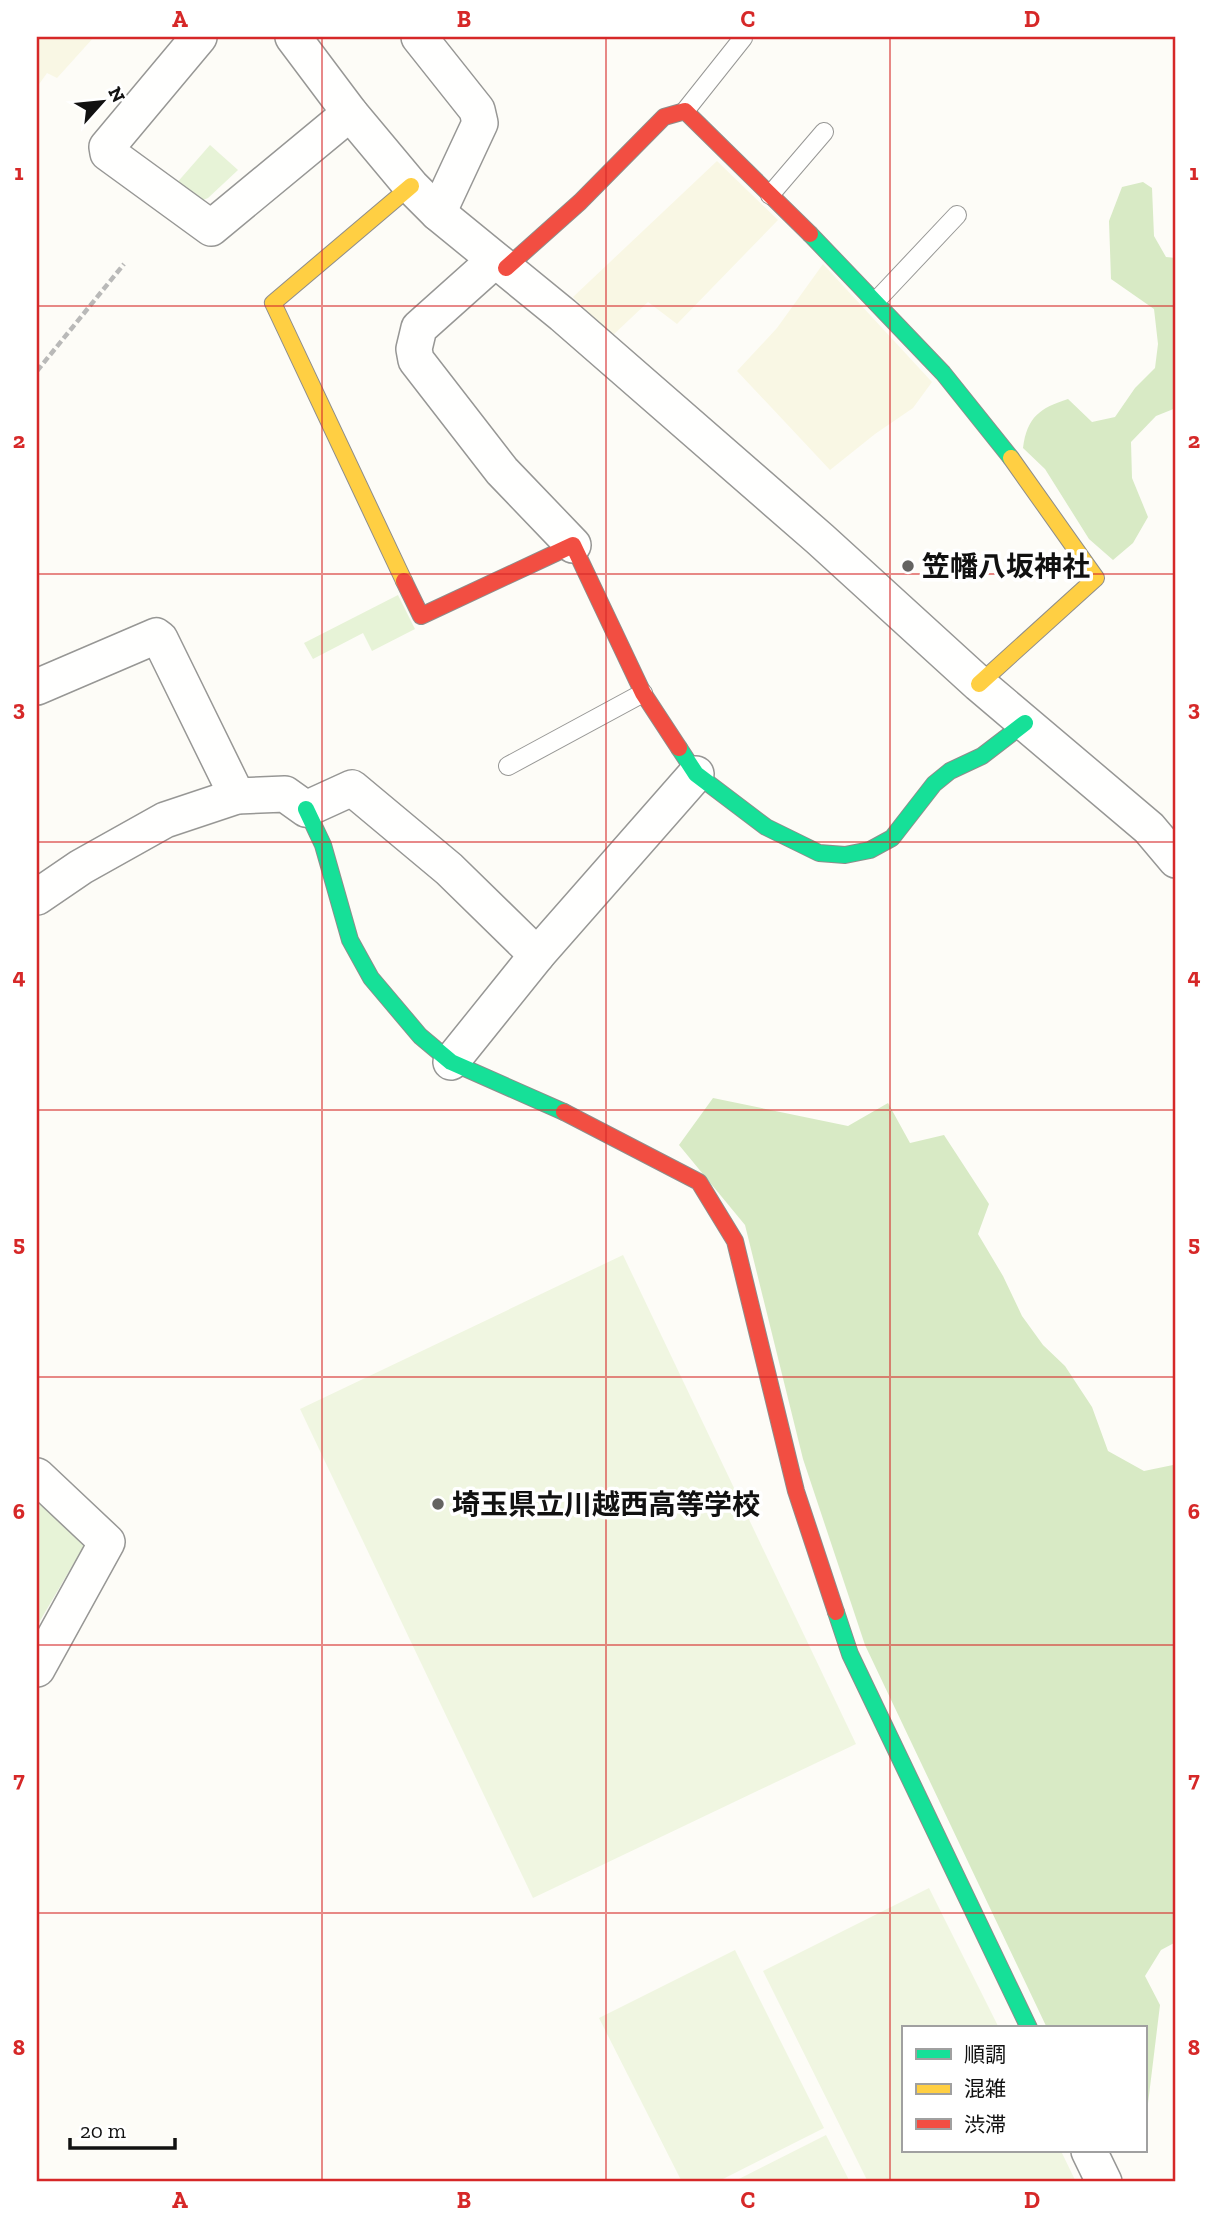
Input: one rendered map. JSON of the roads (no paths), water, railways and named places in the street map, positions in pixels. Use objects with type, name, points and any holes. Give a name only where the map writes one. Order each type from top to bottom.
[{"type":"street","points":[[199,37],[107,148],[108,153],[211,228],[350,113]]},
{"type":"street","points":[[293,37],[350,113],[411,186],[438,213],[810,530],[979,684],[1149,828],[1176,860]]},
{"type":"street","points":[[419,37],[477,110],[480,123],[438,213]]},
{"type":"street","points":[[979,684],[1096,578],[999,440],[944,373],[876,301],[685,111],[664,117],[580,202],[419,328],[414,349],[416,360],[502,471],[573,545],[643,693],[696,774],[766,827],[819,853],[845,855],[870,850],[892,838],[934,784],[950,771],[982,756],[1025,723]]},
{"type":"street","points":[[411,186],[273,303],[421,616],[573,545]]},
{"type":"street","points":[[37,687],[156,636],[160,639],[237,796]]},
{"type":"street","points":[[451,1062],[537,955],[696,774]]},
{"type":"street","points":[[306,809],[352,788],[449,869],[537,955]]},
{"type":"street","points":[[37,897],[81,867],[165,820],[237,796],[285,794],[306,809],[323,845],[350,940],[371,978],[420,1036],[451,1062],[584,1121],[699,1182],[735,1241],[796,1491],[850,1654],[1028,2026]]},
{"type":"street","points":[[37,1476],[107,1542],[37,1669]]},
{"type":"street","points":[[1089,2152],[1104,2182]]},
{"type":"lane","points":[[685,111],[743,38]]},
{"type":"lane","points":[[770,195],[824,132]]},
{"type":"lane","points":[[876,301],[957,215]]},
{"type":"lane","points":[[508,766],[643,693]]},
{"type":"place","name":"笠幡八坂神社","points":[[908,566]]},
{"type":"place","name":"埼玉県立川越西高等学校","points":[[438,1504]]}]
